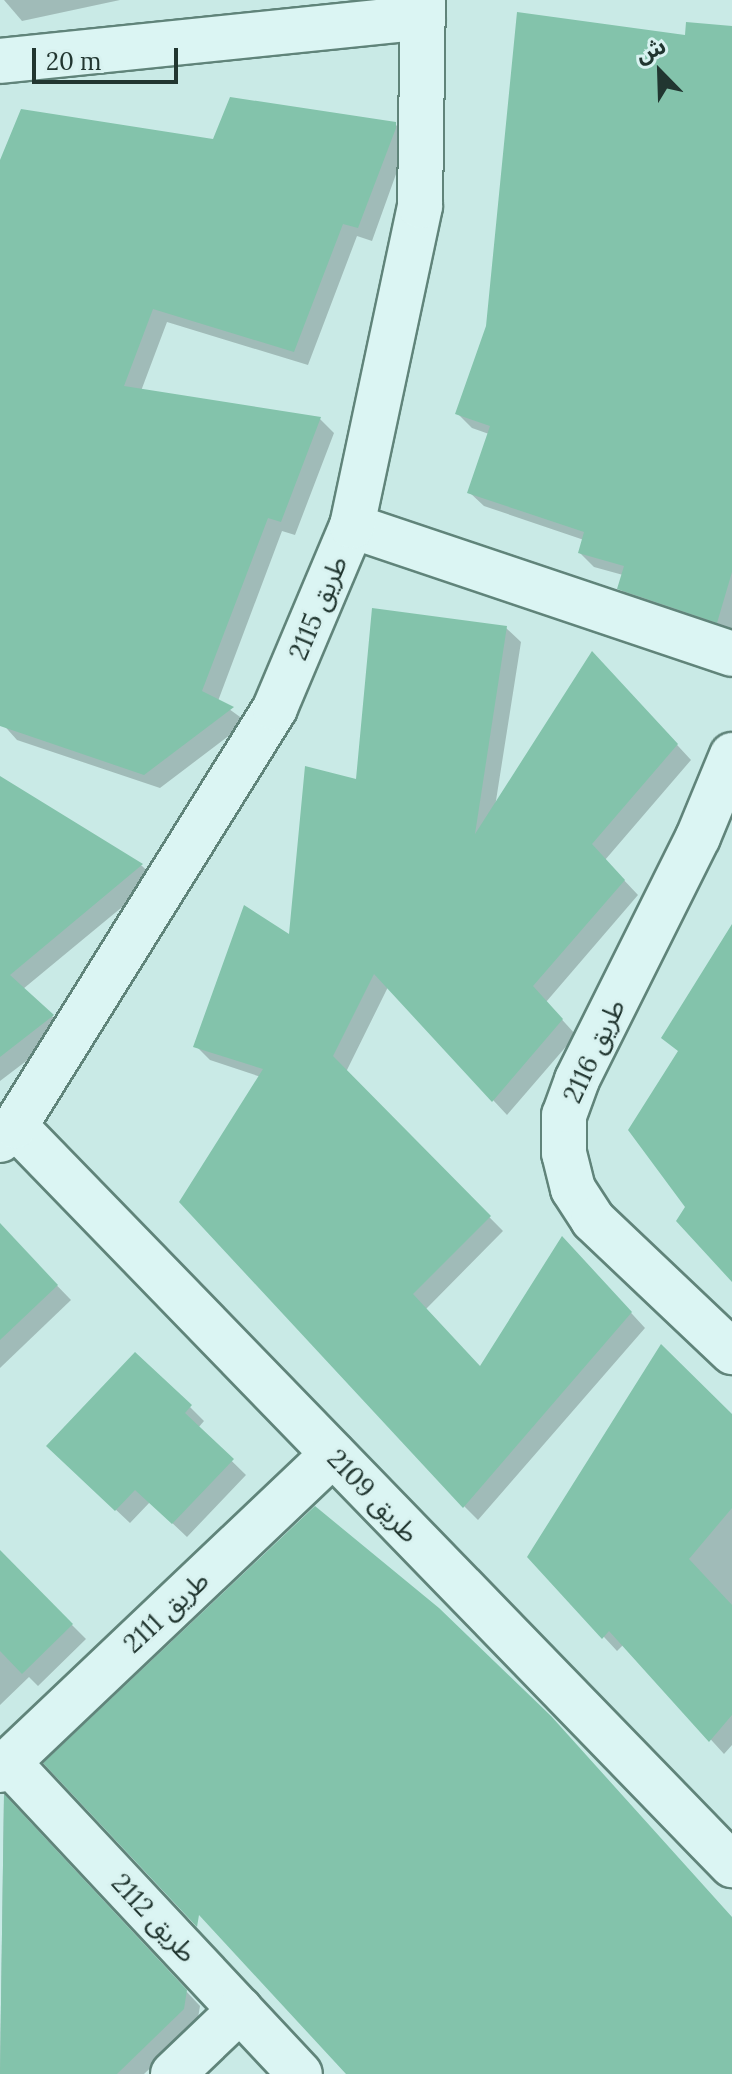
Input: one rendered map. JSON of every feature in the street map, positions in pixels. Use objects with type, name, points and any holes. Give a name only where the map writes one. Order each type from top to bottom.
[{"type":"street","points":[[0,61],[423,9]]},
{"type":"street","name":"طريق 2115","points":[[7,1133],[275,708],[352,526],[420,206],[423,9]]},
{"type":"street","points":[[352,526],[732,654]]},
{"type":"street","name":"طريق 2116","points":[[732,755],[698,837],[577,1080],[564,1115],[564,1153],[573,1189],[593,1220],[732,1352]]},
{"type":"street","name":"طريق 2109","points":[[7,1133],[724,1842]]},
{"type":"street","name":"طريق 2111","points":[[4,1766],[333,1454]]},
{"type":"street","name":"طريق 2112","points":[[4,1766],[300,2074]]},
{"type":"street","points":[[173,2074],[240,2010]]},
{"type":"building","points":[[517,12],[685,35],[686,22],[732,26],[732,572],[717,623],[617,589],[624,566],[578,553],[584,532],[467,493],[490,426],[455,414],[486,326]]},
{"type":"building","points":[[230,97],[396,122],[396,128],[358,228],[343,224],[294,352],[153,309],[124,386],[321,417],[281,522],[268,518],[202,691],[234,707],[144,775],[0,726],[0,160],[21,109],[213,139]]},
{"type":"building","points":[[372,608],[507,626],[475,834],[592,651],[678,744],[592,844],[625,880],[533,986],[563,1019],[492,1102],[374,974],[333,1056],[491,1216],[413,1294],[480,1366],[562,1236],[632,1312],[463,1508],[179,1202],[263,1069],[193,1047],[244,905],[289,934],[305,766],[356,779]]},
{"type":"building","points":[[0,776],[143,864],[10,975],[54,1015],[0,1057]]},
{"type":"building","points":[[732,924],[732,1282],[676,1221],[685,1207],[628,1130],[678,1051],[661,1038]]},
{"type":"building","points":[[0,1223],[58,1285],[0,1340]]},
{"type":"building","points":[[661,1344],[732,1414],[732,1508],[689,1559],[732,1605],[732,1715],[709,1742],[609,1631],[602,1639],[527,1557]]},
{"type":"building","points":[[135,1352],[192,1405],[185,1413],[234,1459],[172,1524],[135,1490],[115,1511],[46,1446]]},
{"type":"building","points":[[315,1506],[439,1608],[551,1716],[732,1917],[732,2074],[346,2074],[199,1915],[197,1927],[43,1763]]},
{"type":"building","points":[[0,1550],[73,1624],[22,1674],[0,1651]]},
{"type":"building","points":[[4,1794],[187,1990],[184,2009],[117,2074],[0,2074]]}]
